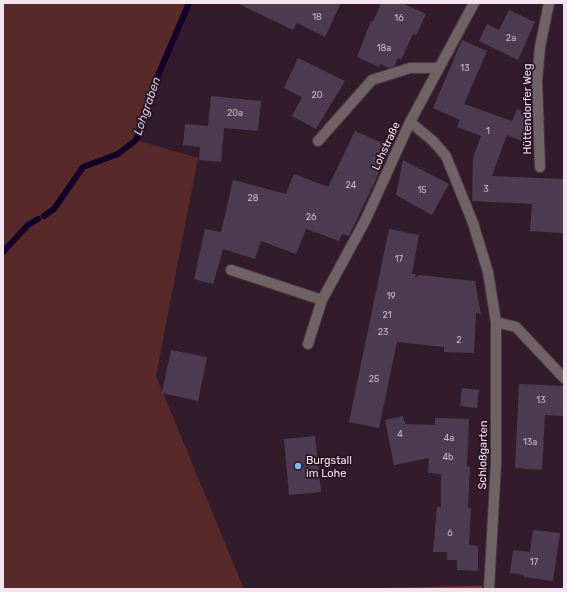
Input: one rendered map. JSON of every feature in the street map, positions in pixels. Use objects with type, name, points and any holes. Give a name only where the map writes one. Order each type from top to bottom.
[{"type":"street","name":"Lohstraße","points":[[308,344],[322,300],[365,221],[410,122],[474,3]]},
{"type":"street","name":"Hüttendorfer Weg","points":[[540,167],[537,81],[540,47],[549,3]]},
{"type":"street","points":[[318,141],[372,80],[410,68],[439,68]]},
{"type":"street","name":"Schloßgarten","points":[[410,122],[433,140],[446,156],[473,223],[488,272],[496,322],[496,464],[488,589]]},
{"type":"street","points":[[231,270],[322,300]]},
{"type":"street","points":[[496,322],[516,327],[564,378]]},
{"type":"shaded area","points":[[3,3],[189,3],[156,80],[136,140],[198,158],[156,376],[244,589],[3,589]]},
{"type":"shaded area","points":[[482,586],[482,589],[332,589]]},
{"type":"building","points":[[237,3],[341,3],[325,37],[297,23],[293,30]]},
{"type":"building","points":[[381,3],[402,3],[426,14],[416,35],[413,34],[401,60],[398,58],[394,66],[389,68],[380,64],[379,67],[357,57],[371,21],[373,22]]},
{"type":"building","points":[[509,10],[535,22],[518,60],[479,41],[487,24],[499,30]]},
{"type":"building","points":[[462,40],[487,51],[464,104],[512,121],[517,109],[532,115],[522,141],[507,135],[492,176],[564,179],[564,233],[530,231],[532,204],[472,201],[473,157],[481,136],[457,127],[460,120],[433,108]]},
{"type":"building","points":[[298,58],[345,81],[316,129],[292,116],[302,97],[284,88]]},
{"type":"building","points":[[211,96],[261,101],[258,131],[224,128],[221,162],[199,160],[200,147],[183,145],[185,124],[208,126]]},
{"type":"building","points":[[355,131],[391,147],[349,236],[342,234],[339,241],[306,229],[296,254],[261,241],[255,259],[223,249],[213,284],[194,279],[205,229],[221,232],[233,180],[286,194],[294,174],[328,187]]},
{"type":"building","points":[[403,160],[449,184],[432,215],[396,195]]},
{"type":"building","points":[[389,229],[419,235],[412,274],[416,274],[415,277],[420,275],[475,281],[481,314],[476,313],[474,353],[444,352],[444,347],[397,342],[379,428],[349,422]]},
{"type":"building","points":[[171,350],[207,357],[198,401],[162,393]]},
{"type":"building","points":[[519,384],[564,386],[564,416],[545,415],[542,470],[515,468]]},
{"type":"building","points":[[462,388],[479,390],[477,408],[460,406]]},
{"type":"building","points":[[403,416],[405,424],[435,425],[435,418],[469,419],[467,466],[470,467],[468,508],[471,508],[469,545],[478,546],[478,571],[457,570],[457,560],[447,560],[447,552],[433,552],[437,507],[441,507],[441,474],[428,473],[429,458],[394,465],[385,420]]},
{"type":"building","name":"Burgstall im Lohe","points":[[315,436],[321,492],[289,495],[284,439]]},
{"type":"building","points":[[533,530],[560,533],[553,581],[524,577],[524,575],[510,573],[513,550],[530,552]]},
{"type":"waterway","name":"Lohgraben","points":[[44,216],[54,209],[83,167],[118,154],[136,140],[156,80],[189,3]]},
{"type":"waterway","name":"Lohgraben","points":[[3,252],[28,225],[38,219]]},
{"type":"place","name":"Burgstall im Lohe","points":[[298,466]]}]
